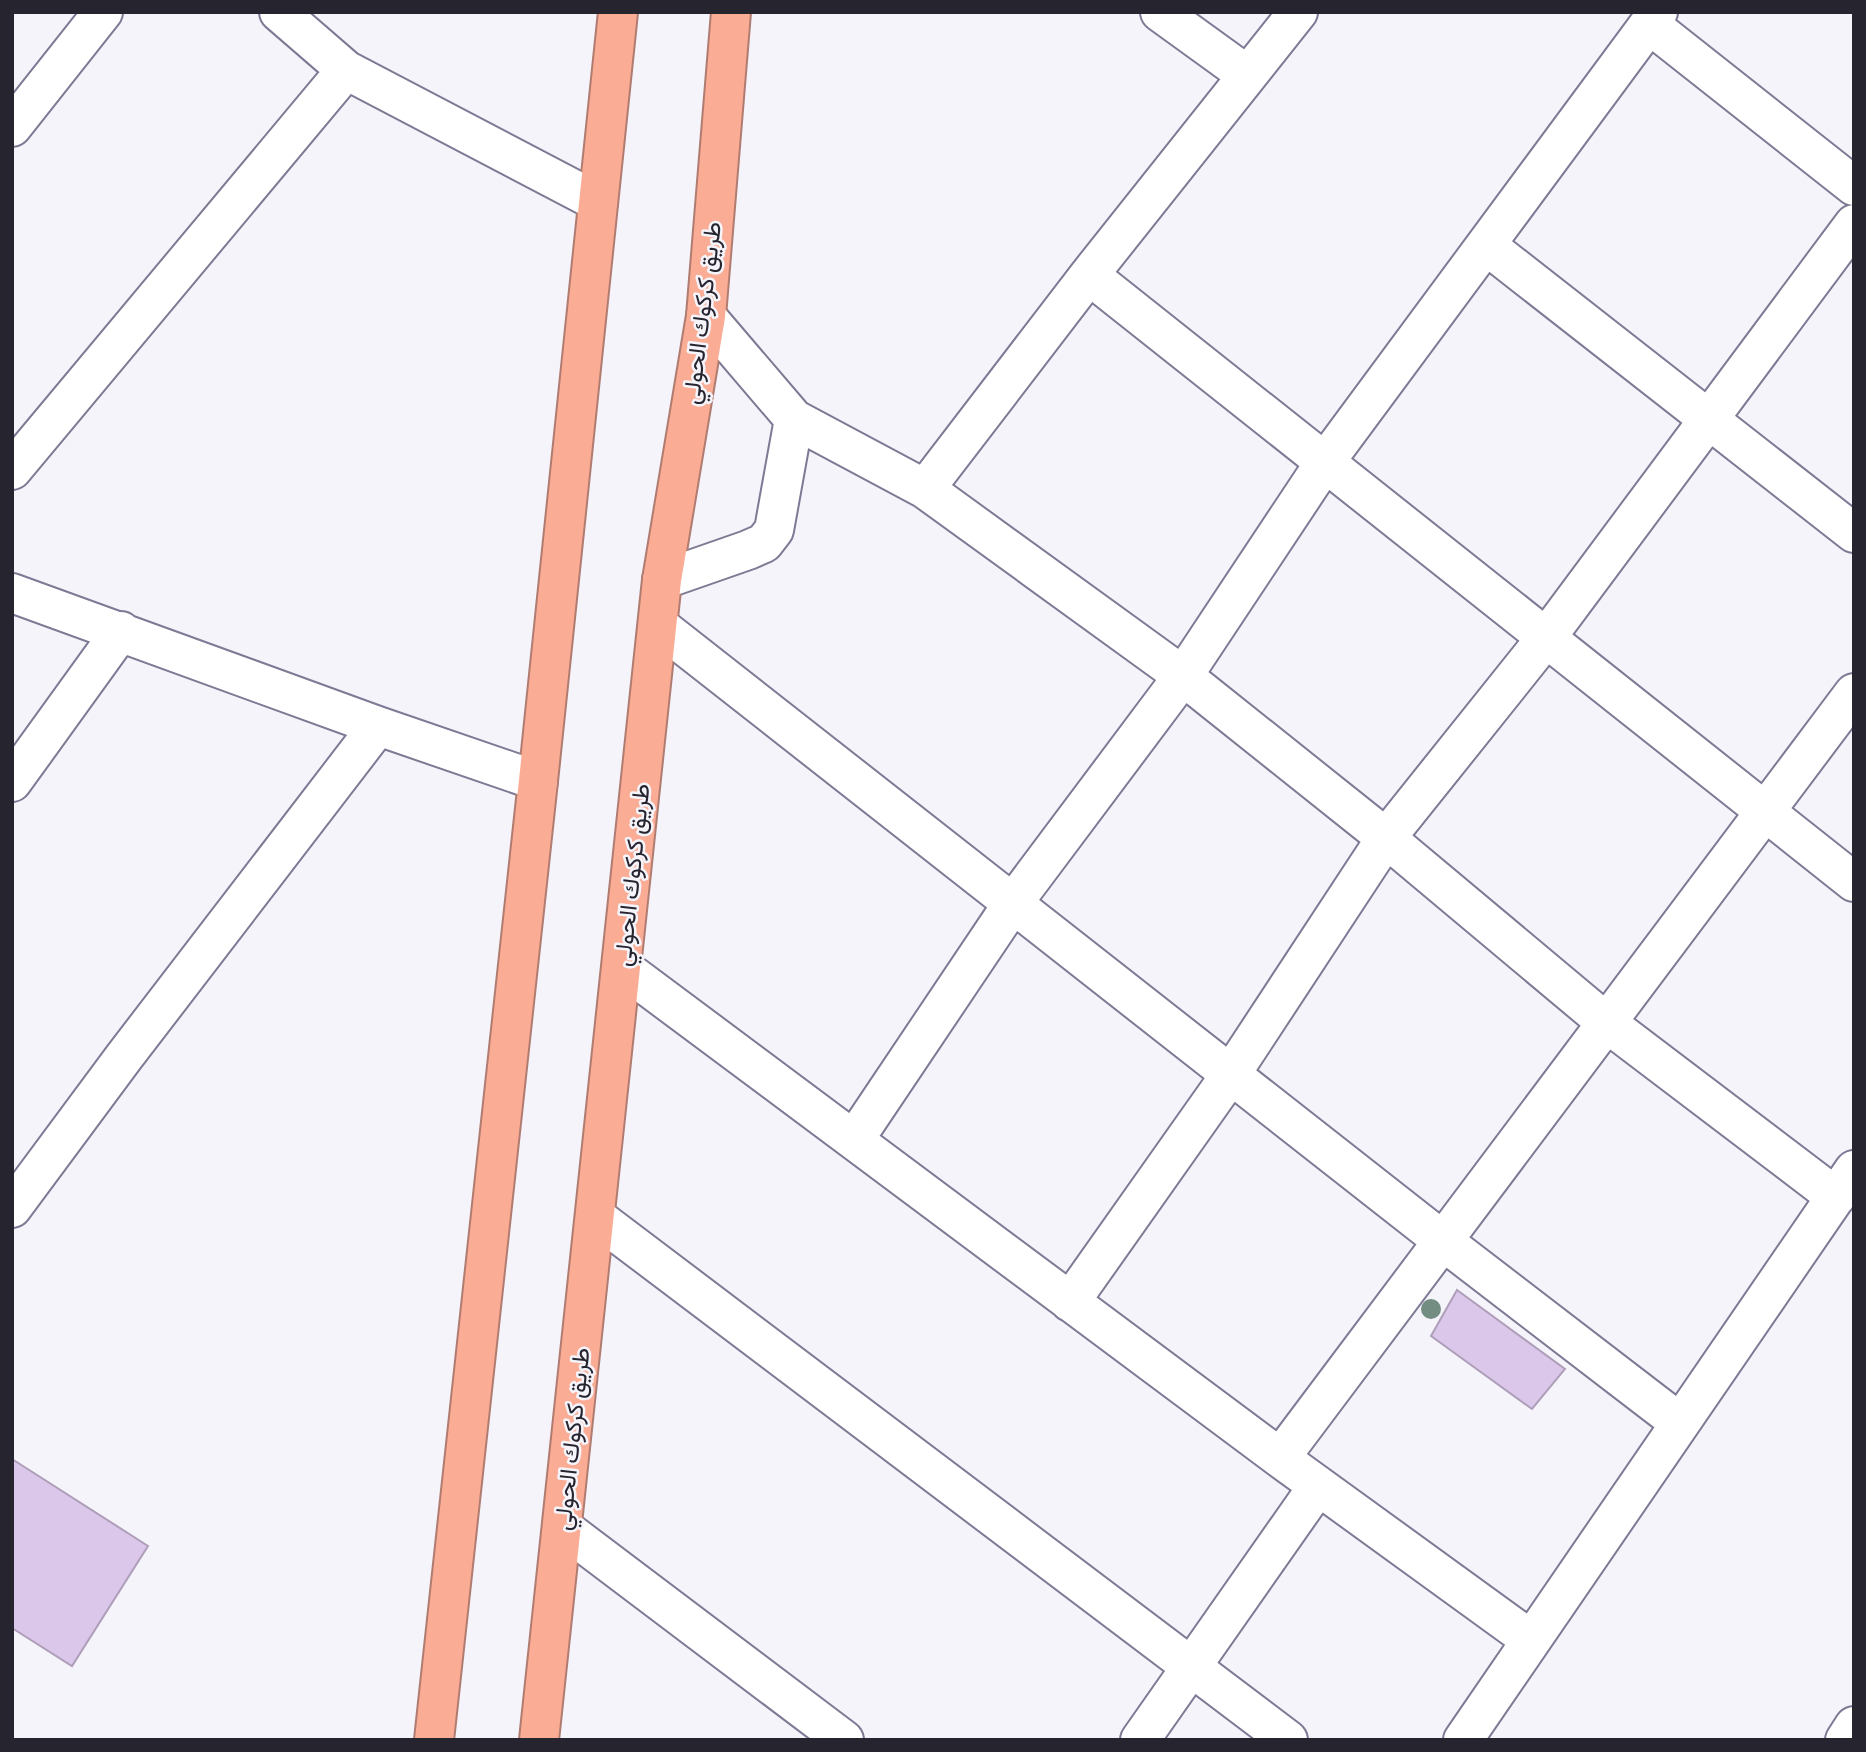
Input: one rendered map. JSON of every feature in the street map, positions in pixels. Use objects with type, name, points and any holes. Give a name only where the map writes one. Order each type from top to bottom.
[{"type":"highway","points":[[434,1740],[618,12]]},
{"type":"highway","name":"طريق كركوك الحولي","points":[[539,1740],[662,580],[706,316],[731,12]]},
{"type":"street","points":[[12,127],[103,12]]},
{"type":"street","points":[[279,12],[346,70],[598,202]]},
{"type":"street","points":[[1160,12],[1247,75]]},
{"type":"street","points":[[925,489],[1089,275],[1298,12]]},
{"type":"street","points":[[853,1140],[1013,904],[1183,676],[1325,462],[1654,18],[1854,186]]},
{"type":"street","points":[[12,470],[346,70]]},
{"type":"street","points":[[1070,1301],[1231,1074],[1387,838],[1546,638],[1854,224]]},
{"type":"street","points":[[1486,245],[1854,533]]},
{"type":"street","points":[[1089,275],[1854,882]]},
{"type":"street","points":[[706,316],[794,419],[925,489],[1183,676],[1387,838],[1607,1023],[1845,1183],[1463,1740]]},
{"type":"street","points":[[662,580],[764,543],[774,530],[794,419]]},
{"type":"street","points":[[12,593],[538,781]]},
{"type":"street","points":[[658,625],[1443,1241],[1680,1423]]},
{"type":"street","points":[[12,782],[121,631]]},
{"type":"street","points":[[1280,1458],[1854,693]]},
{"type":"street","points":[[12,1208],[124,1057],[378,726]]},
{"type":"street","points":[[622,968],[1280,1458],[1531,1640]]},
{"type":"street","points":[[596,1217],[1288,1740]]},
{"type":"street","points":[[1140,1740],[1318,1486]]},
{"type":"street","points":[[562,1527],[845,1740]]},
{"type":"street","points":[[1845,1740],[1854,1726]]},
{"type":"building","points":[[1457,1290],[1565,1369],[1532,1409],[1431,1336]]},
{"type":"building","points":[[12,1459],[148,1546],[72,1666],[12,1628]]}]
